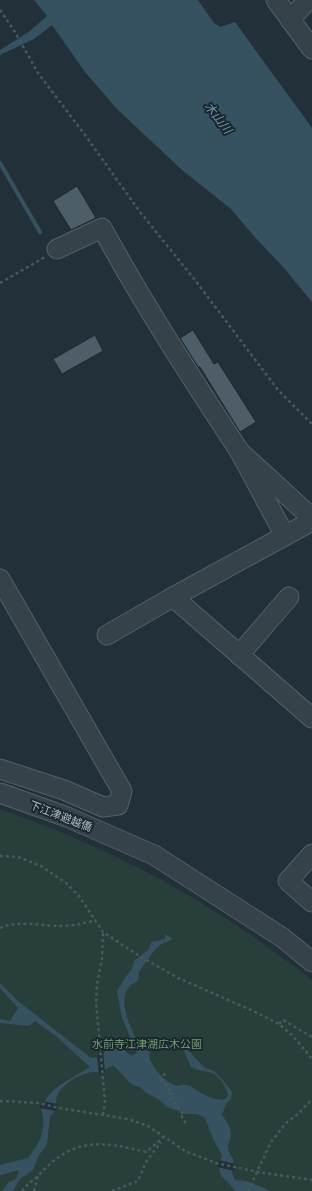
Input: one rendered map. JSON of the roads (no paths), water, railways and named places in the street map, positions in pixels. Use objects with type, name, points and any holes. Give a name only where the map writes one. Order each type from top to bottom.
[{"type":"street","points":[[276,0],[312,49]]},
{"type":"street","points":[[290,20],[308,0]]},
{"type":"street","points":[[57,249],[102,228],[185,368],[240,452],[285,536]]},
{"type":"street","points":[[240,452],[312,518]]},
{"type":"street","points":[[107,634],[312,521]]},
{"type":"street","points":[[0,579],[122,791],[118,805],[103,807],[64,790],[0,769]]},
{"type":"street","points":[[173,597],[312,718]]},
{"type":"street","points":[[239,655],[289,597]]},
{"type":"street","name":"下江津避越僑","points":[[0,793],[67,817],[154,856],[283,938],[312,962]]},
{"type":"street","points":[[312,854],[288,881],[312,902]]},
{"type":"water","name":"木山川","points":[[34,0],[198,0],[214,23],[220,27],[235,22],[312,128],[312,302],[284,268],[231,209],[182,170],[117,109],[85,72],[52,25],[34,39],[0,55],[0,50],[30,31],[47,16]]},
{"type":"water","points":[[165,934],[173,939],[160,945],[154,951],[139,972],[138,981],[130,986],[126,993],[124,1001],[127,1018],[142,1051],[156,1045],[170,1042],[186,1048],[205,1068],[214,1071],[222,1079],[232,1092],[231,1099],[226,1104],[222,1115],[228,1124],[231,1134],[228,1150],[234,1160],[232,1170],[235,1180],[247,1181],[271,1191],[235,1191],[221,1176],[220,1163],[222,1155],[214,1141],[205,1118],[197,1114],[186,1114],[167,1107],[141,1088],[131,1084],[114,1066],[109,1067],[100,1073],[95,1072],[82,1075],[69,1082],[60,1091],[57,1096],[56,1109],[50,1116],[47,1145],[39,1155],[33,1170],[20,1179],[13,1191],[2,1191],[9,1182],[16,1179],[19,1171],[0,1175],[0,1165],[28,1158],[32,1153],[39,1142],[43,1129],[43,1116],[41,1110],[45,1100],[53,1090],[90,1067],[57,1037],[35,1021],[29,1026],[0,1023],[0,1019],[10,1021],[18,1008],[0,988],[0,983],[18,1001],[91,1058],[100,1057],[111,1044],[121,1047],[131,1056],[137,1053],[122,1018],[117,991],[132,969],[134,961],[149,949],[151,942],[165,939]],"holes":[[[159,1046],[173,1046],[184,1051],[191,1067],[212,1073],[220,1079],[225,1086],[228,1096],[224,1100],[208,1096],[189,1085],[178,1086],[171,1083],[158,1072],[149,1057],[152,1049]]]},
{"type":"waterway","points":[[0,163],[40,232]]},
{"type":"park label","name":"水前寺江津湖広木公園","points":[[147,1044]]}]
